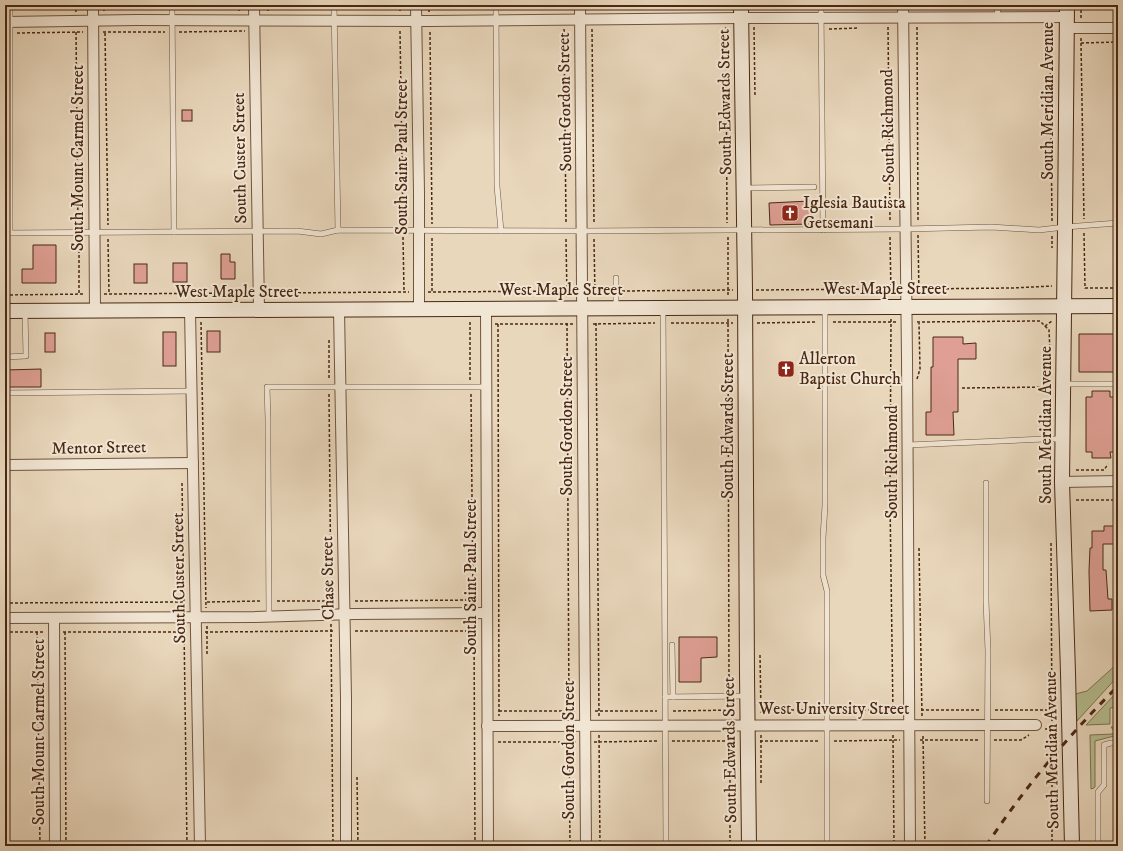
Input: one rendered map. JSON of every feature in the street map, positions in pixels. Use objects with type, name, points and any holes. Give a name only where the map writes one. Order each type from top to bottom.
[{"type":"street","name":"South Mount Carmel Street","points":[[93,5],[95,310]]},
{"type":"street","name":"South Custer Street","points":[[254,5],[259,310]]},
{"type":"street","name":"South Saint Paul Street","points":[[416,5],[419,309]]},
{"type":"street","name":"South Gordon Street","points":[[580,5],[583,291],[589,308],[583,324],[586,846]]},
{"type":"street","name":"South Richmond","points":[[903,5],[906,289],[912,307],[906,322],[910,846]]},
{"type":"street","points":[[7,22],[172,20],[592,20],[726,18],[741,12],[822,18],[1067,17],[1118,28]]},
{"type":"street","name":"South Edwards Street","points":[[741,12],[746,308],[747,710],[749,846]]},
{"type":"street","name":"South Meridian Avenue","points":[[1067,17],[1059,228],[1064,307],[1055,383],[1063,439],[1062,482],[1072,846]]},
{"type":"street","name":"West Maple Street","points":[[5,311],[95,310],[191,316],[259,310],[1118,306]]},
{"type":"street","name":"South Saint Paul Street","points":[[486,309],[488,846]]},
{"type":"street","name":"Chase Street","points":[[339,310],[346,846]]},
{"type":"street","name":"South Custer Street","points":[[191,316],[196,602],[201,617],[202,632],[200,846]]},
{"type":"street","name":"Mentor Street","points":[[5,465],[193,463]]},
{"type":"street","points":[[1062,482],[1117,481]]},
{"type":"street","points":[[5,618],[269,617],[487,613]]},
{"type":"street","name":"South Mount Carmel Street","points":[[54,618],[55,846]]},
{"type":"street","name":"West University Street","points":[[488,726],[987,725],[1037,728]]},
{"type":"lane","points":[[10,5],[7,22],[8,233],[297,231],[321,234],[338,230],[594,231],[991,228],[1039,230],[1118,223]]},
{"type":"lane","points":[[172,5],[174,232]]},
{"type":"lane","points":[[334,5],[338,230]]},
{"type":"lane","points":[[496,5],[497,186],[501,231]]},
{"type":"lane","points":[[822,5],[823,230]]},
{"type":"lane","points":[[997,5],[998,17]]},
{"type":"lane","points":[[744,188],[814,187]]},
{"type":"lane","points":[[616,278],[616,308]]},
{"type":"lane","points":[[825,307],[826,504],[823,538],[823,575],[827,591],[827,846]]},
{"type":"lane","points":[[663,308],[666,846]]},
{"type":"lane","points":[[5,357],[26,356],[25,311]]},
{"type":"lane","points":[[1055,383],[1118,384]]},
{"type":"lane","points":[[269,617],[268,420],[266,387],[486,387]]},
{"type":"lane","points":[[5,393],[192,391]]},
{"type":"lane","points":[[908,445],[1063,439]]},
{"type":"lane","points":[[1117,462],[1117,481]]},
{"type":"lane","points":[[986,483],[986,601],[988,650],[987,801]]},
{"type":"lane","points":[[672,645],[673,697]]},
{"type":"lane","points":[[665,697],[747,696]]},
{"type":"lane","points":[[1098,846],[1098,792],[1104,785],[1104,745],[1118,743]]},
{"type":"path","points":[[75,5],[79,294]]},
{"type":"path","points":[[104,5],[109,294]]},
{"type":"path","points":[[400,5],[404,292]]},
{"type":"path","points":[[429,5],[432,292]]},
{"type":"path","points":[[725,5],[728,230],[730,846]]},
{"type":"path","points":[[1081,9],[1118,9]]},
{"type":"path","points":[[1046,17],[1050,28],[1059,228],[1052,250]]},
{"type":"path","points":[[888,18],[891,289],[890,500],[894,846]]},
{"type":"path","points":[[912,307],[919,289],[916,18]]},
{"type":"path","points":[[564,20],[567,308]]},
{"type":"path","points":[[589,308],[595,291],[592,20]]},
{"type":"path","points":[[1081,43],[1085,288],[1118,288]]},
{"type":"path","points":[[5,295],[919,289],[1052,286],[1052,290]]},
{"type":"path","points":[[191,316],[201,321],[206,602],[201,617],[207,663]]},
{"type":"path","points":[[475,846],[474,613],[470,320],[498,324],[1040,322],[1049,330],[1055,383],[962,388]]},
{"type":"path","points":[[1045,326],[1052,321]]},
{"type":"path","points":[[916,382],[920,369],[919,322]]},
{"type":"path","points":[[498,324],[499,742]]},
{"type":"path","points":[[567,324],[570,846]]},
{"type":"path","points":[[596,324],[600,846]]},
{"type":"path","points":[[329,336],[332,846]]},
{"type":"path","points":[[1076,470],[1104,470],[1109,464],[1117,462]]},
{"type":"path","points":[[182,463],[187,846]]},
{"type":"path","points":[[1076,500],[1118,500]]},
{"type":"path","points":[[1051,542],[1052,846]]},
{"type":"path","points":[[919,546],[925,846]]},
{"type":"path","points":[[5,603],[473,600]]},
{"type":"path","points":[[5,632],[474,631]]},
{"type":"path","points":[[37,632],[40,846]]},
{"type":"path","points":[[65,632],[66,846]]},
{"type":"path","points":[[499,711],[1052,710]]},
{"type":"path","points":[[494,742],[1021,740],[1037,728],[1052,729]]},
{"type":"green space","points":[[1118,663],[1118,676],[1077,721],[1075,694],[1087,691]]},
{"type":"green space","points":[[1118,691],[1118,707],[1110,708],[1110,724],[1086,725]]},
{"type":"green space","points":[[1111,727],[1116,730],[1118,735],[1095,741],[1095,787],[1091,789],[1090,735],[1113,734],[1114,731]]},
{"type":"building","points":[[182,110],[192,110],[192,121],[182,121]]},
{"type":"building","name":"Iglesia Bautista Getsemani","points":[[810,201],[811,224],[770,225],[769,203]]},
{"type":"building","points":[[33,245],[56,245],[56,283],[22,283],[22,269],[33,269]]},
{"type":"building","points":[[221,254],[230,254],[230,262],[235,262],[235,279],[221,279]]},
{"type":"building","points":[[173,263],[187,263],[187,282],[173,282]]},
{"type":"building","points":[[134,264],[147,264],[147,283],[134,283]]},
{"type":"building","points":[[207,331],[220,331],[220,352],[207,352]]},
{"type":"building","points":[[163,332],[176,332],[176,366],[163,366]]},
{"type":"building","points":[[45,333],[55,333],[55,352],[45,352]]},
{"type":"building","points":[[1079,334],[1115,334],[1116,372],[1079,372]]},
{"type":"building","points":[[933,337],[963,337],[963,344],[976,343],[976,359],[958,359],[958,412],[953,412],[954,435],[926,435],[926,412],[931,412]]},
{"type":"building","points":[[41,369],[41,387],[5,387],[5,370]]},
{"type":"building","points":[[1092,391],[1110,391],[1110,397],[1116,397],[1116,452],[1110,452],[1111,458],[1092,458],[1092,452],[1086,452],[1086,397],[1092,397]]},
{"type":"building","points":[[1104,526],[1118,526],[1118,544],[1103,544],[1103,570],[1106,570],[1108,599],[1112,599],[1112,610],[1090,611],[1089,571],[1090,548],[1092,548],[1092,531],[1104,531]]},
{"type":"building","points":[[679,637],[717,637],[717,657],[701,658],[701,682],[679,682]]},
{"type":"railway","points":[[986,846],[1016,803],[1048,763],[1118,686]]},
{"type":"place","name":"Iglesia Bautista Getsemani","points":[[790,213]]},
{"type":"place","name":"Allerton Baptist Church","points":[[786,369]]}]
